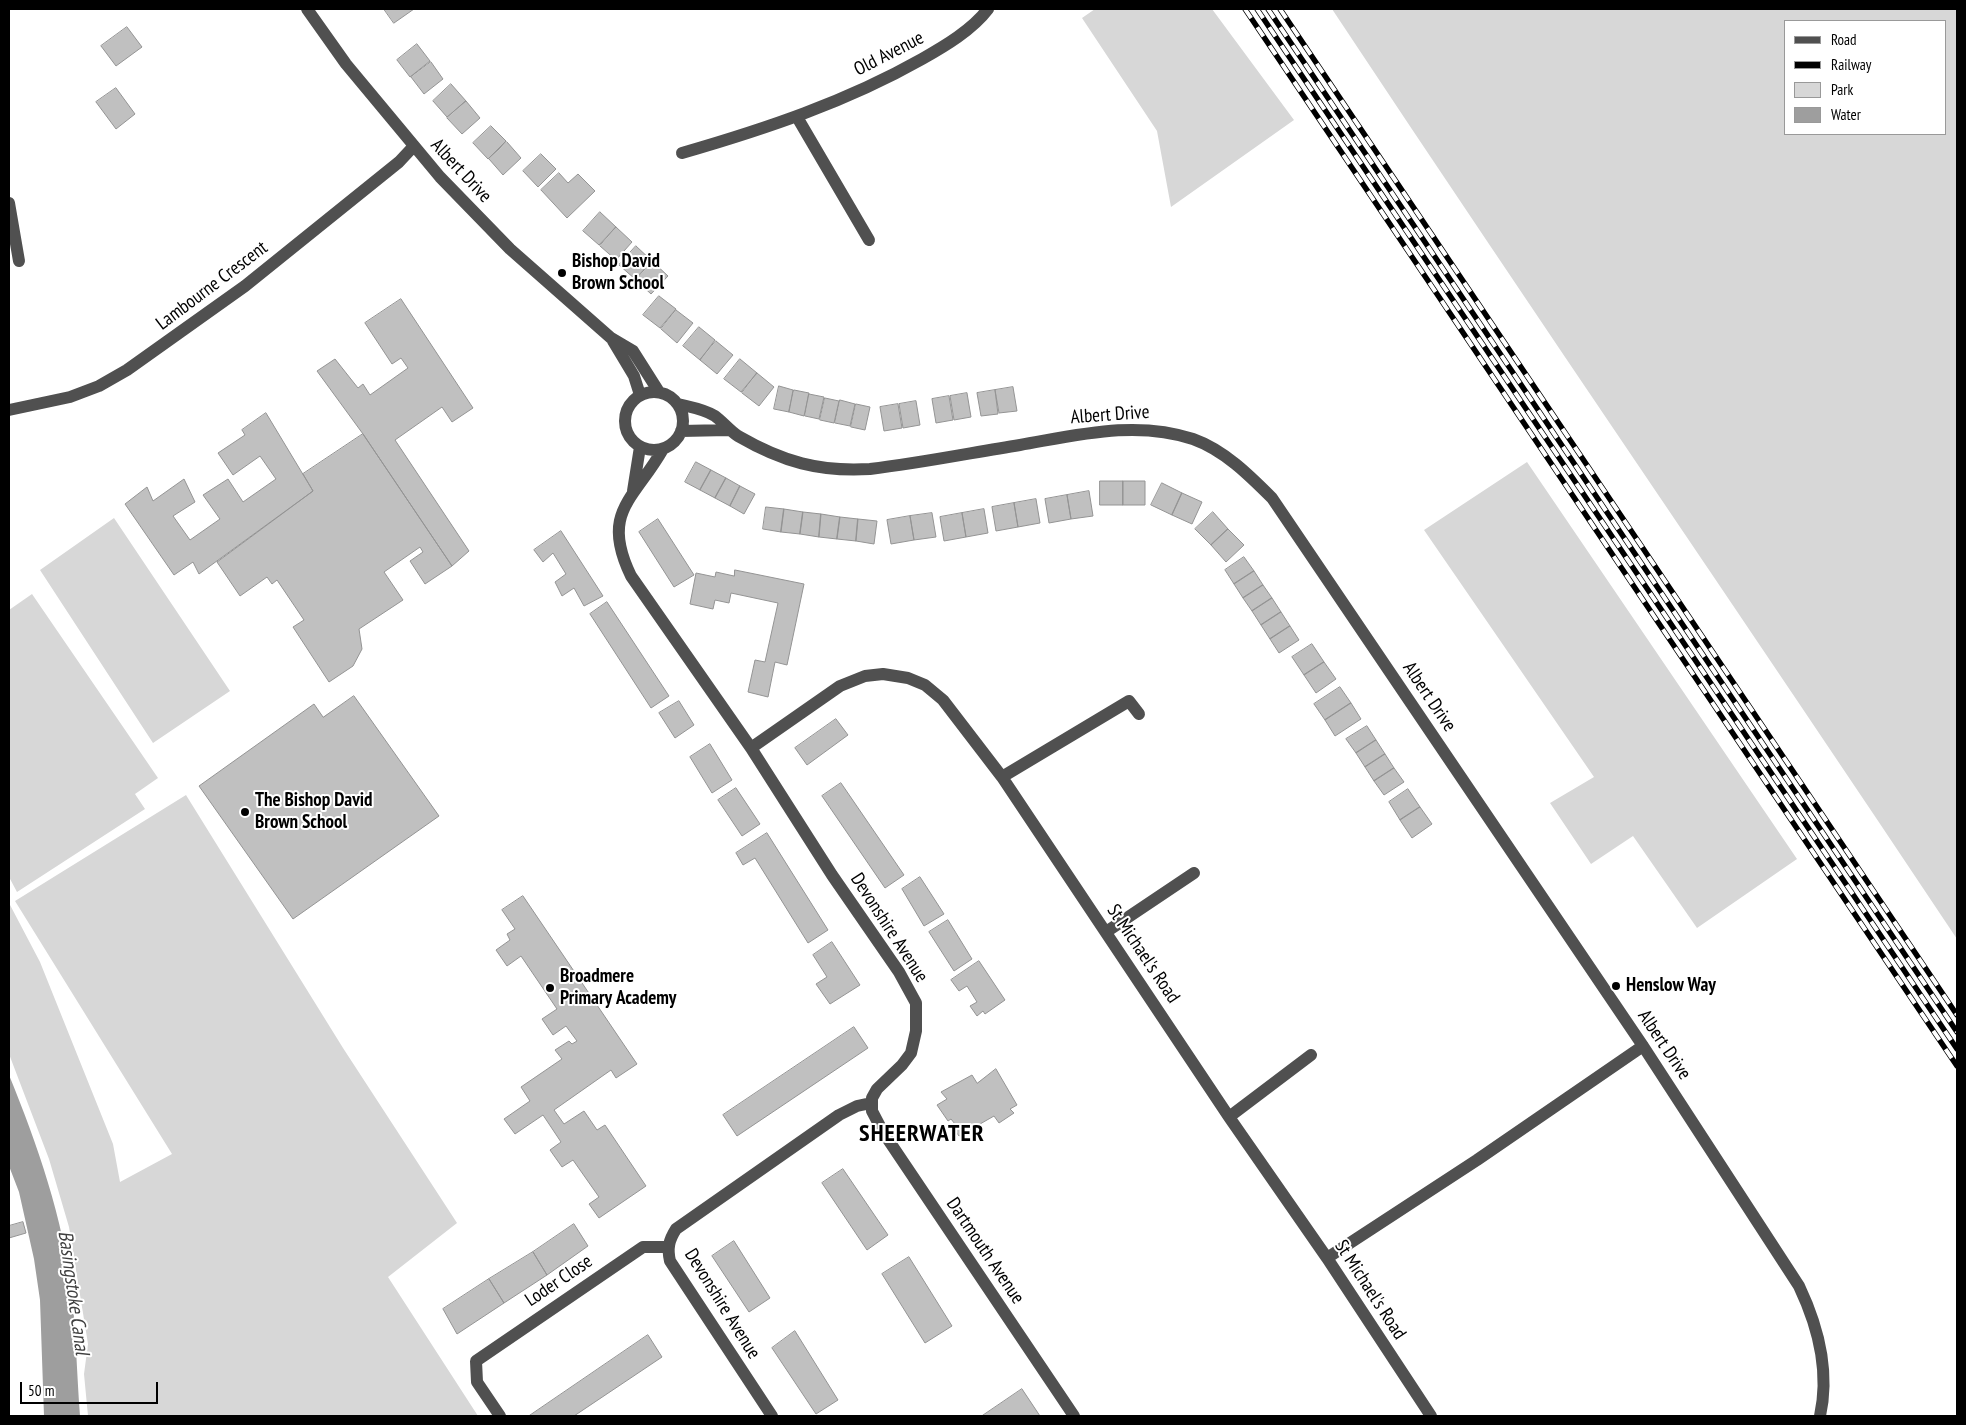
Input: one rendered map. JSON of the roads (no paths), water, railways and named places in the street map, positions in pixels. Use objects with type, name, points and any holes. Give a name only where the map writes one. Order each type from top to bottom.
[{"type":"street","name":"Albert Drive","points":[[307,9],[346,64],[413,147],[510,249],[611,338],[633,352],[659,392]]},
{"type":"street","name":"Old Avenue","points":[[682,153],[797,117],[870,86],[944,47],[980,18],[988,9]]},
{"type":"street","points":[[797,117],[869,240]]},
{"type":"street","name":"Lambourne Crescent","points":[[9,410],[70,397],[99,386],[127,370],[245,286],[398,162],[413,147]]},
{"type":"street","points":[[9,203],[19,262]]},
{"type":"street","name":"Albert Drive","points":[[611,338],[634,376],[640,394]]},
{"type":"street","points":[[659,392],[673,398],[678,404],[683,417],[682,431],[674,442],[663,449],[655,451],[640,447],[631,440],[626,430],[624,419],[626,409],[640,394],[659,392]]},
{"type":"street","name":"Albert Drive","points":[[678,404],[715,417],[728,430],[777,455],[819,469],[841,471],[902,465],[1070,436],[1141,429],[1158,430],[1194,440],[1216,450],[1238,466],[1272,498],[1643,1046],[1802,1293],[1817,1329],[1822,1357],[1824,1385],[1820,1416]]},
{"type":"street","name":"Albert Drive","points":[[682,431],[728,430]]},
{"type":"street","name":"Devonshire Avenue","points":[[633,491],[640,447]]},
{"type":"street","name":"Devonshire Avenue","points":[[663,449],[650,472],[633,491],[622,512],[618,529],[620,554],[631,576],[750,748],[832,875],[899,972],[916,1003],[916,1031],[911,1053],[902,1065],[877,1089],[871,1103],[857,1106],[839,1115],[676,1229],[670,1238],[668,1247],[670,1261],[772,1416]]},
{"type":"street","name":"St Michael's Road","points":[[750,748],[850,680],[872,674],[893,675],[925,685],[943,700],[1002,777],[1229,1117],[1327,1258],[1431,1416]]},
{"type":"street","points":[[1002,777],[1130,701],[1139,714]]},
{"type":"street","points":[[1106,932],[1194,873]]},
{"type":"street","points":[[1327,1258],[1477,1160],[1643,1046]]},
{"type":"street","points":[[1229,1117],[1311,1055]]},
{"type":"street","name":"Dartmouth Avenue","points":[[871,1103],[874,1117],[883,1132],[1074,1416]]},
{"type":"street","name":"Loder Close","points":[[500,1416],[477,1382],[476,1360],[643,1247],[668,1247]]},
{"type":"water","name":"Basingstoke Canal","points":[[9,1075],[30,1128],[48,1183],[68,1266],[75,1325],[80,1416],[44,1416],[40,1300],[34,1259],[19,1192],[9,1166]]},
{"type":"railway","points":[[1245,9],[1957,1066]]},
{"type":"railway","points":[[1257,9],[1957,1049]]},
{"type":"railway","points":[[1268,9],[1957,1032]]},
{"type":"railway","points":[[1280,9],[1957,1015]]},
{"type":"place","name":"Bishop David Brown School","points":[[562,273]]},
{"type":"place","name":"The Bishop David Brown School","points":[[245,812]]},
{"type":"place","name":"Henslow Way","points":[[1616,986]]},
{"type":"place","name":"Broadmere Primary Academy","points":[[550,988]]},
{"type":"district","name":"SHEERWATER","points":[[922,1134]]}]
